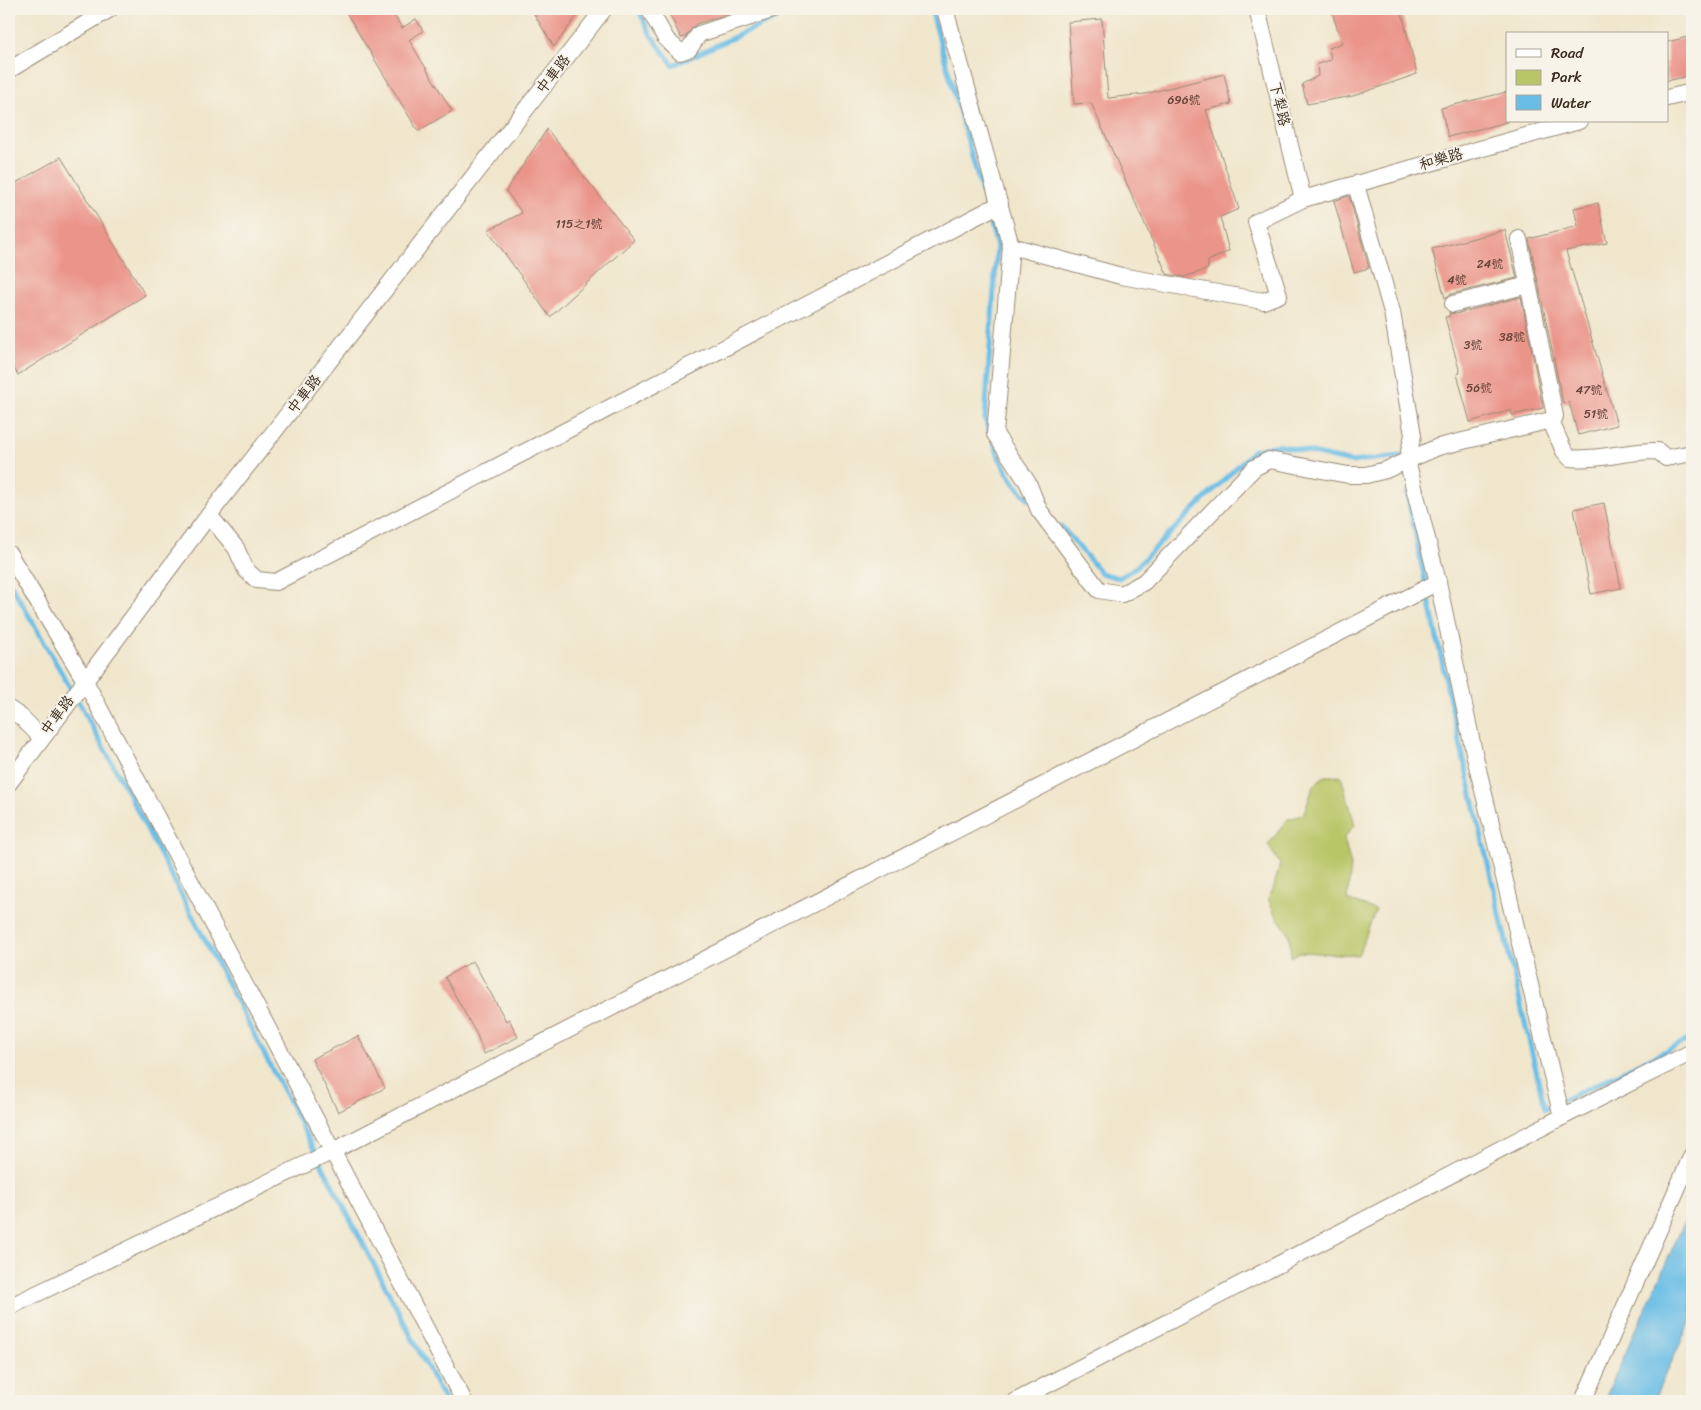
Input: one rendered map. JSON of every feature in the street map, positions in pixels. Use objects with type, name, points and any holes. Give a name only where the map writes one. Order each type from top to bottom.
[{"type":"street","points":[[9,70],[110,9]]},
{"type":"street","name":"中車路","points":[[9,783],[84,679],[209,515],[604,9]]},
{"type":"street","points":[[649,9],[666,39],[680,52],[690,49],[699,34],[775,9]]},
{"type":"street","points":[[945,9],[1011,246],[995,434],[1028,483],[1039,510],[1098,590],[1122,594],[1144,582],[1254,468],[1269,460],[1348,476],[1366,476],[1438,447],[1547,421],[1552,424],[1564,450],[1570,458],[1591,460],[1639,450],[1658,451],[1666,458],[1692,453]]},
{"type":"street","name":"下犁路","points":[[1257,9],[1303,199]]},
{"type":"street","points":[[1668,98],[1692,92]]},
{"type":"street","name":"和樂路","points":[[1011,246],[1121,276],[1263,301],[1279,295],[1256,222],[1303,199],[1575,122]]},
{"type":"street","points":[[1356,184],[1392,312],[1413,435],[1407,460],[1438,582],[1475,757],[1562,1117]]},
{"type":"street","points":[[209,515],[236,548],[246,570],[257,580],[276,582],[1000,204]]},
{"type":"street","points":[[1519,240],[1555,416],[1552,424]]},
{"type":"street","points":[[1453,304],[1528,285]]},
{"type":"street","points":[[9,554],[84,679],[464,1401]]},
{"type":"street","points":[[9,1307],[333,1151],[1438,582]]},
{"type":"street","points":[[9,709],[21,717],[41,737]]},
{"type":"street","points":[[1016,1401],[1562,1117],[1692,1052]]},
{"type":"street","points":[[1582,1401],[1692,1155]]},
{"type":"green space","points":[[1324,776],[1341,776],[1355,825],[1344,838],[1351,866],[1347,900],[1376,910],[1358,955],[1299,952],[1291,957],[1289,934],[1275,914],[1268,898],[1273,890],[1280,864],[1268,845],[1288,819],[1303,815],[1314,785]]},
{"type":"water","points":[[1692,1205],[1692,1319],[1653,1401],[1604,1401]]},
{"type":"building","points":[[344,9],[390,9],[402,28],[416,19],[423,31],[409,40],[452,111],[418,131]]},
{"type":"building","points":[[531,9],[582,9],[554,47]]},
{"type":"building","points":[[667,9],[744,9],[696,24],[685,37],[681,38]]},
{"type":"building","points":[[1331,9],[1401,9],[1417,74],[1353,96],[1307,104],[1302,84],[1318,76],[1317,64],[1331,60],[1329,48],[1342,43]]},
{"type":"building","points":[[1102,19],[1108,98],[1145,94],[1224,74],[1231,104],[1206,110],[1239,209],[1220,217],[1229,251],[1208,261],[1208,269],[1184,277],[1167,274],[1091,103],[1074,104],[1068,22]]},
{"type":"building","points":[[1692,36],[1692,75],[1668,81],[1668,42]]},
{"type":"building","points":[[1506,92],[1507,122],[1448,137],[1441,108]]},
{"type":"building","points":[[547,129],[634,240],[550,317],[488,230],[522,213],[506,191]]},
{"type":"building","points":[[61,157],[145,295],[18,375],[9,360],[9,187]]},
{"type":"building","points":[[1349,196],[1369,268],[1354,272],[1334,201]]},
{"type":"building","points":[[1598,203],[1607,243],[1566,251],[1617,425],[1578,435],[1569,402],[1563,403],[1529,239],[1578,226],[1574,208]]},
{"type":"building","points":[[1505,230],[1517,278],[1451,294],[1445,298],[1432,249]]},
{"type":"building","points":[[1521,297],[1543,408],[1512,415],[1511,410],[1470,422],[1457,374],[1460,373],[1445,317],[1450,316],[1449,313],[1455,314]]},
{"type":"building","points":[[1604,503],[1621,588],[1591,594],[1574,509]]},
{"type":"building","points":[[473,961],[506,1021],[509,1019],[518,1037],[484,1054],[477,1035],[445,977]]},
{"type":"building","points":[[358,1036],[385,1088],[338,1112],[312,1059]]},
{"type":"waterway","points":[[638,9],[651,35],[673,65],[796,9]]},
{"type":"waterway","points":[[931,9],[997,246],[985,419],[989,431]]},
{"type":"waterway","points":[[994,443],[1008,473],[1029,499]]},
{"type":"waterway","points":[[1062,527],[1101,573],[1119,578],[1135,568],[1254,450],[1278,445],[1351,462],[1400,456],[1400,458]]},
{"type":"waterway","points":[[1407,494],[1450,700],[1545,1109],[1692,1038]]},
{"type":"waterway","points":[[9,581],[72,691]]},
{"type":"waterway","points":[[77,699],[123,783],[445,1401]]}]
